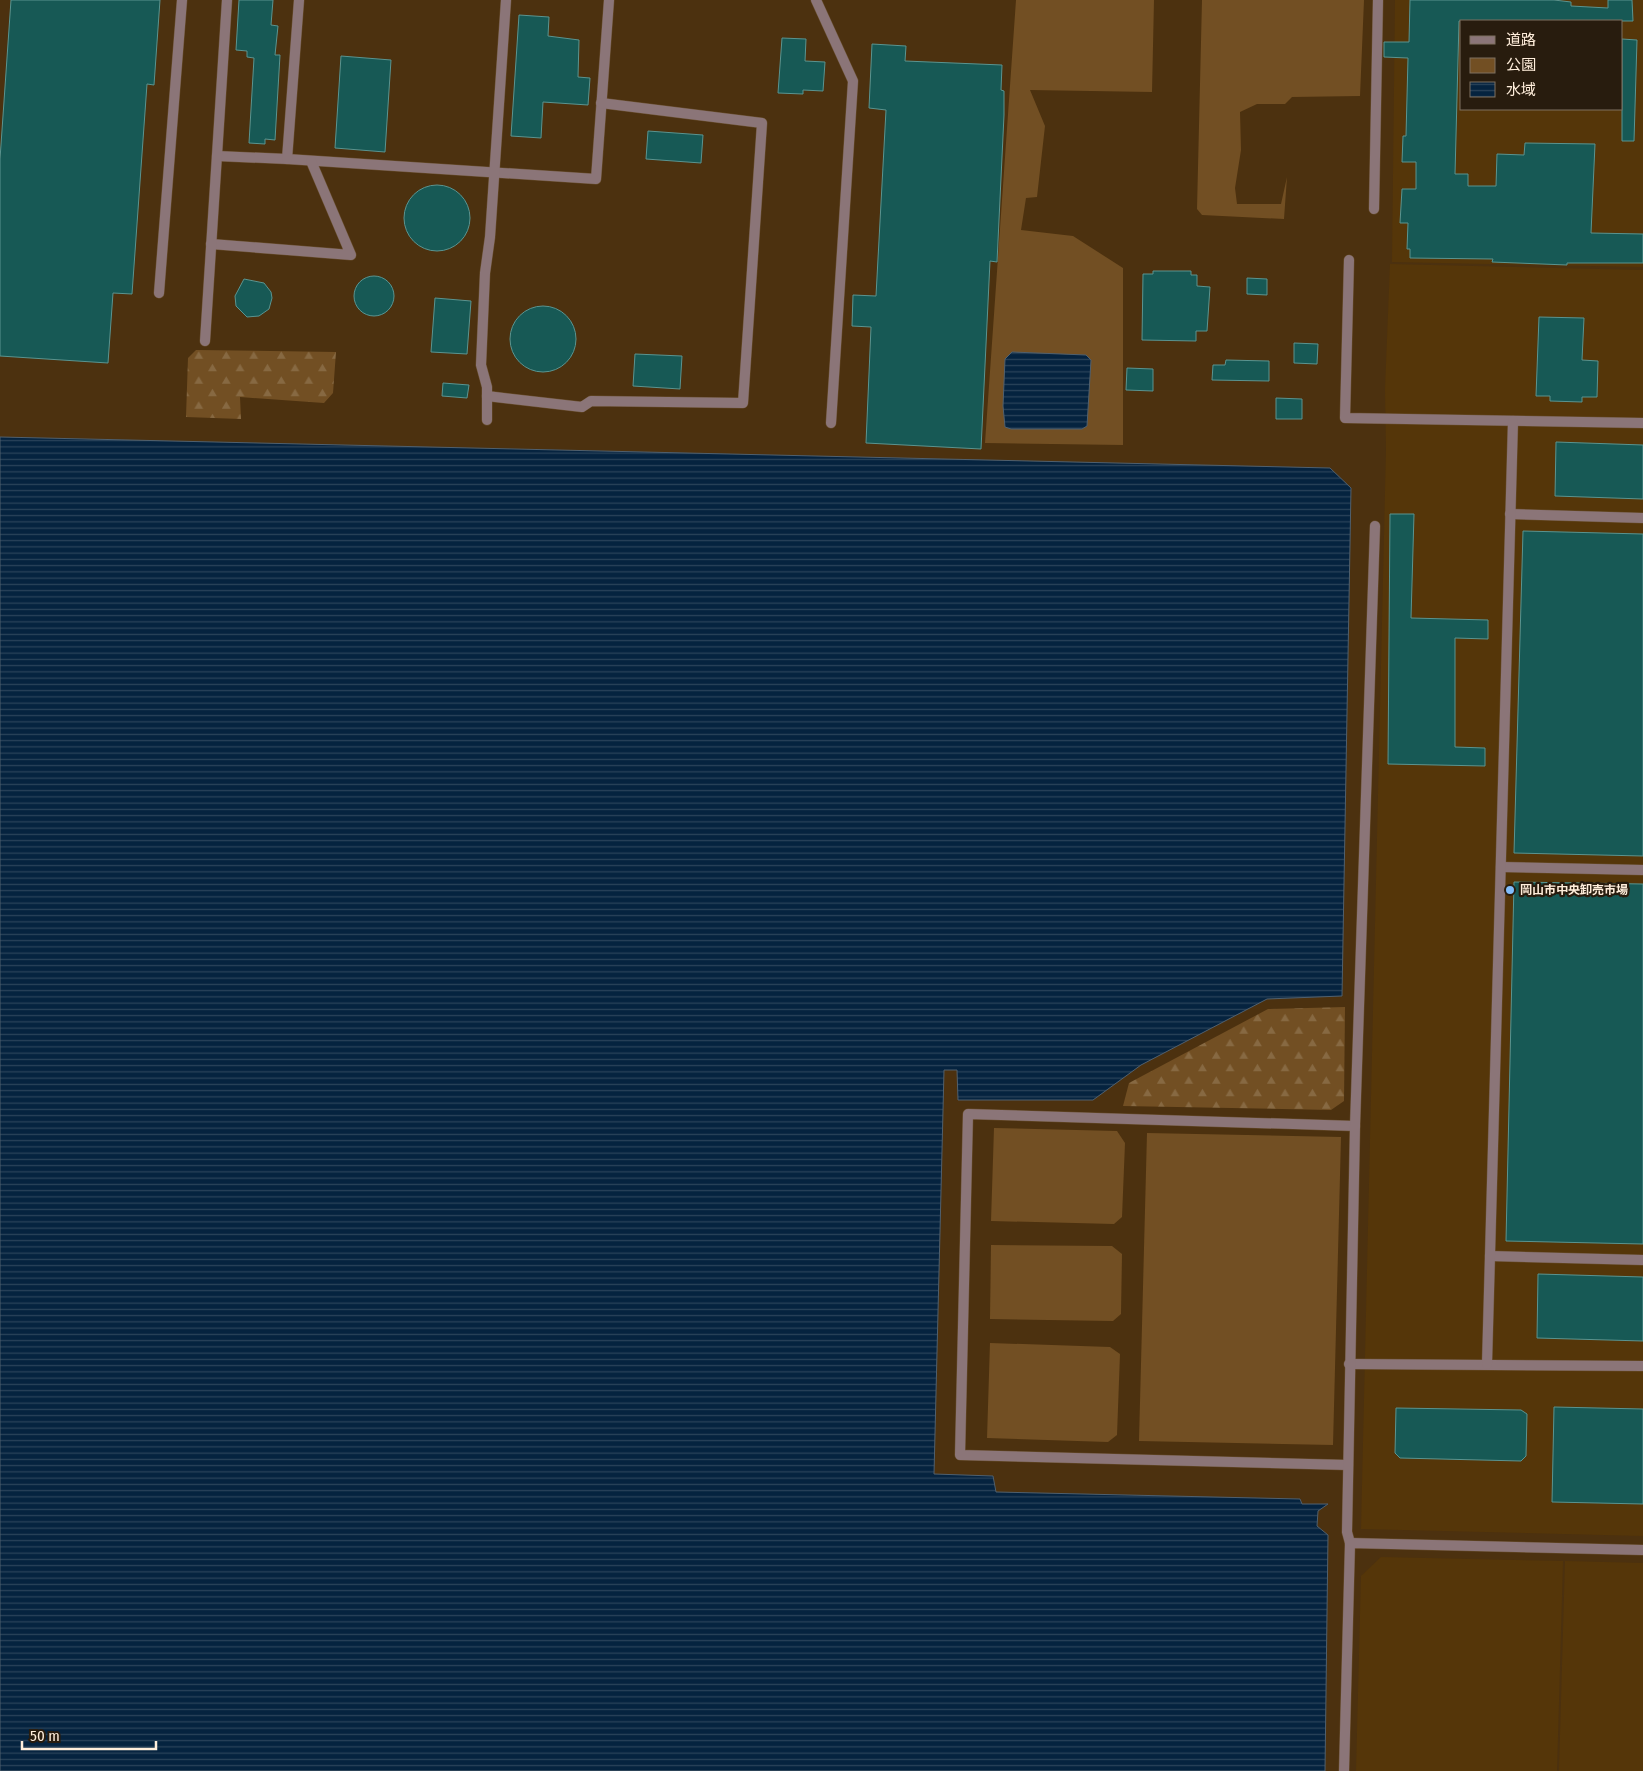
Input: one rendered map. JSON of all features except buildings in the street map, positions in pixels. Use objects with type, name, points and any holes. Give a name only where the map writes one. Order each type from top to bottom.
[{"type":"street","points":[[159,293],[182,0]]},
{"type":"street","points":[[205,341],[227,0]]},
{"type":"street","points":[[288,159],[299,0]]},
{"type":"street","points":[[487,420],[487,396],[481,365],[485,273],[506,0]]},
{"type":"street","points":[[217,156],[596,179],[609,0]]},
{"type":"street","points":[[816,0],[853,81],[832,424]]},
{"type":"street","points":[[1374,209],[1378,0]]},
{"type":"street","points":[[487,396],[582,407],[591,401],[743,403],[762,123],[602,103]]},
{"type":"street","points":[[211,244],[351,255],[311,161]]},
{"type":"street","points":[[1349,260],[1345,418],[1643,423]]},
{"type":"street","points":[[1487,1364],[1513,421]]},
{"type":"street","points":[[1510,514],[1643,518]]},
{"type":"street","points":[[1344,1771],[1350,1543],[1347,1532],[1349,1364],[1375,526]]},
{"type":"street","points":[[1501,867],[1643,870]]},
{"type":"street","points":[[1348,1465],[960,1455],[960,1445],[968,1114],[1355,1126]]},
{"type":"street","points":[[1490,1256],[1643,1260]]},
{"type":"street","points":[[1349,1364],[1643,1366]]},
{"type":"street","points":[[1350,1543],[1643,1550]]},
{"type":"shaded area","points":[[1395,0],[1643,0],[1643,267],[1392,262]]},
{"type":"shaded area","name":"岡山市中央卸売市場","points":[[1390,264],[1643,270],[1643,1536],[1361,1529],[1386,449],[1385,389]]},
{"type":"shaded area","points":[[1381,1557],[1563,1561],[1557,1771],[1356,1771],[1361,1576]]},
{"type":"shaded area","points":[[1565,1561],[1643,1563],[1643,1771],[1559,1771]]},
{"type":"green space","points":[[1016,0],[1154,0],[1152,92],[1030,90],[1045,126],[1037,197],[1026,198],[1021,230],[1073,236],[1123,268],[1123,445],[985,443]]},
{"type":"green space","points":[[1202,0],[1364,0],[1360,96],[1292,97],[1285,104],[1257,104],[1240,112],[1241,150],[1235,188],[1237,204],[1281,204],[1287,177],[1284,219],[1202,215],[1197,209]]},
{"type":"green space","points":[[196,350],[336,352],[333,393],[324,403],[240,397],[241,419],[186,417],[188,358]]},
{"type":"green space","points":[[1345,1007],[1344,1101],[1331,1110],[1123,1106],[1129,1083],[1268,1009]]},
{"type":"green space","points":[[994,1128],[1117,1131],[1125,1143],[1122,1217],[1114,1224],[991,1221]]},
{"type":"green space","points":[[1147,1133],[1341,1137],[1333,1445],[1139,1441]]},
{"type":"green space","points":[[991,1245],[1112,1246],[1122,1254],[1121,1314],[1113,1321],[990,1319]]},
{"type":"green space","points":[[990,1343],[1110,1347],[1120,1354],[1117,1435],[1108,1442],[987,1438]]},
{"type":"water","points":[[1012,352],[1086,355],[1091,360],[1087,426],[1082,429],[1011,429],[1005,427],[1003,406],[1005,359]]},
{"type":"water","points":[[0,437],[1330,468],[1351,488],[1342,996],[1267,999],[1141,1065],[1093,1100],[958,1100],[957,1070],[944,1070],[934,1474],[993,1476],[996,1492],[1300,1499],[1302,1504],[1328,1504],[1318,1511],[1317,1526],[1328,1535],[1325,1771],[0,1771]]},
{"type":"place","name":"岡山市中央卸売市場","points":[[1510,890]]}]
